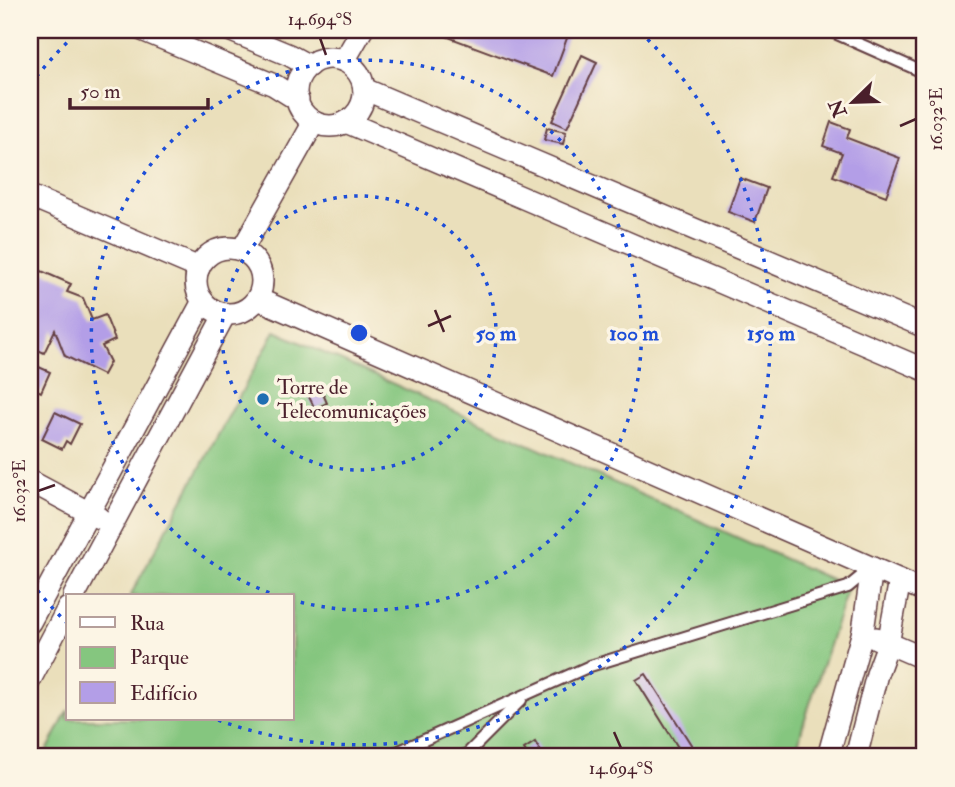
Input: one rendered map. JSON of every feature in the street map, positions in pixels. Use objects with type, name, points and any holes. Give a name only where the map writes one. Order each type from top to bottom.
[{"type":"street","points":[[142,30],[274,85],[298,100]]},
{"type":"street","points":[[229,30],[309,66]]},
{"type":"street","points":[[344,61],[362,30]]},
{"type":"street","points":[[346,122],[360,108],[364,89],[358,72],[344,61],[325,58],[309,66],[298,82],[301,109],[314,122],[326,125],[346,122],[925,370]]},
{"type":"street","points":[[364,89],[925,327]]},
{"type":"street","points":[[242,250],[314,122]]},
{"type":"street","points":[[30,196],[198,268]]},
{"type":"street","points":[[232,247],[242,250],[251,255],[261,271],[263,280],[258,299],[244,311],[225,314],[216,312],[203,301],[196,285],[198,268],[212,252],[232,247]]},
{"type":"street","points":[[258,299],[925,591]]},
{"type":"street","points":[[30,622],[203,301]]},
{"type":"street","points":[[75,594],[225,314]]},
{"type":"street","points":[[30,481],[113,525]]},
{"type":"street","points":[[828,757],[863,631],[872,568]]},
{"type":"street","points":[[856,757],[877,674],[888,644],[900,580]]},
{"type":"street","points":[[30,680],[66,612]]},
{"type":"street","points":[[863,631],[925,659]]},
{"type":"lane","points":[[828,30],[925,72]]},
{"type":"lane","points":[[386,757],[590,666],[849,587],[872,568]]},
{"type":"lane","points":[[464,757],[526,695]]},
{"type":"green space","points":[[275,331],[848,587],[795,757],[44,757],[66,714],[66,720],[294,720],[294,594],[131,594]]},
{"type":"building","points":[[451,30],[570,30],[553,76],[448,37]]},
{"type":"building","points":[[582,55],[597,62],[567,128],[552,121]]},
{"type":"building","points":[[831,122],[850,129],[847,138],[900,158],[886,196],[833,176],[842,153],[823,146]]},
{"type":"building","points":[[547,128],[566,132],[563,144],[544,140]]},
{"type":"building","points":[[740,178],[767,188],[755,222],[728,212]]},
{"type":"building","points":[[30,266],[71,284],[67,292],[83,298],[92,320],[105,315],[115,340],[102,346],[110,362],[103,375],[65,356],[55,330],[44,353],[30,346]]},
{"type":"building","points":[[30,363],[50,372],[41,392],[30,387],[33,378],[30,377]]},
{"type":"building","points":[[320,387],[327,403],[315,409],[307,393]]},
{"type":"building","points":[[55,412],[80,424],[70,444],[66,441],[62,449],[42,439]]},
{"type":"building","points":[[646,674],[699,757],[684,757],[636,680]]},
{"type":"building","points":[[535,742],[544,757],[529,757],[524,749]]},
{"type":"place","name":"Torre de Telecomunicações","points":[[263,399]]}]
